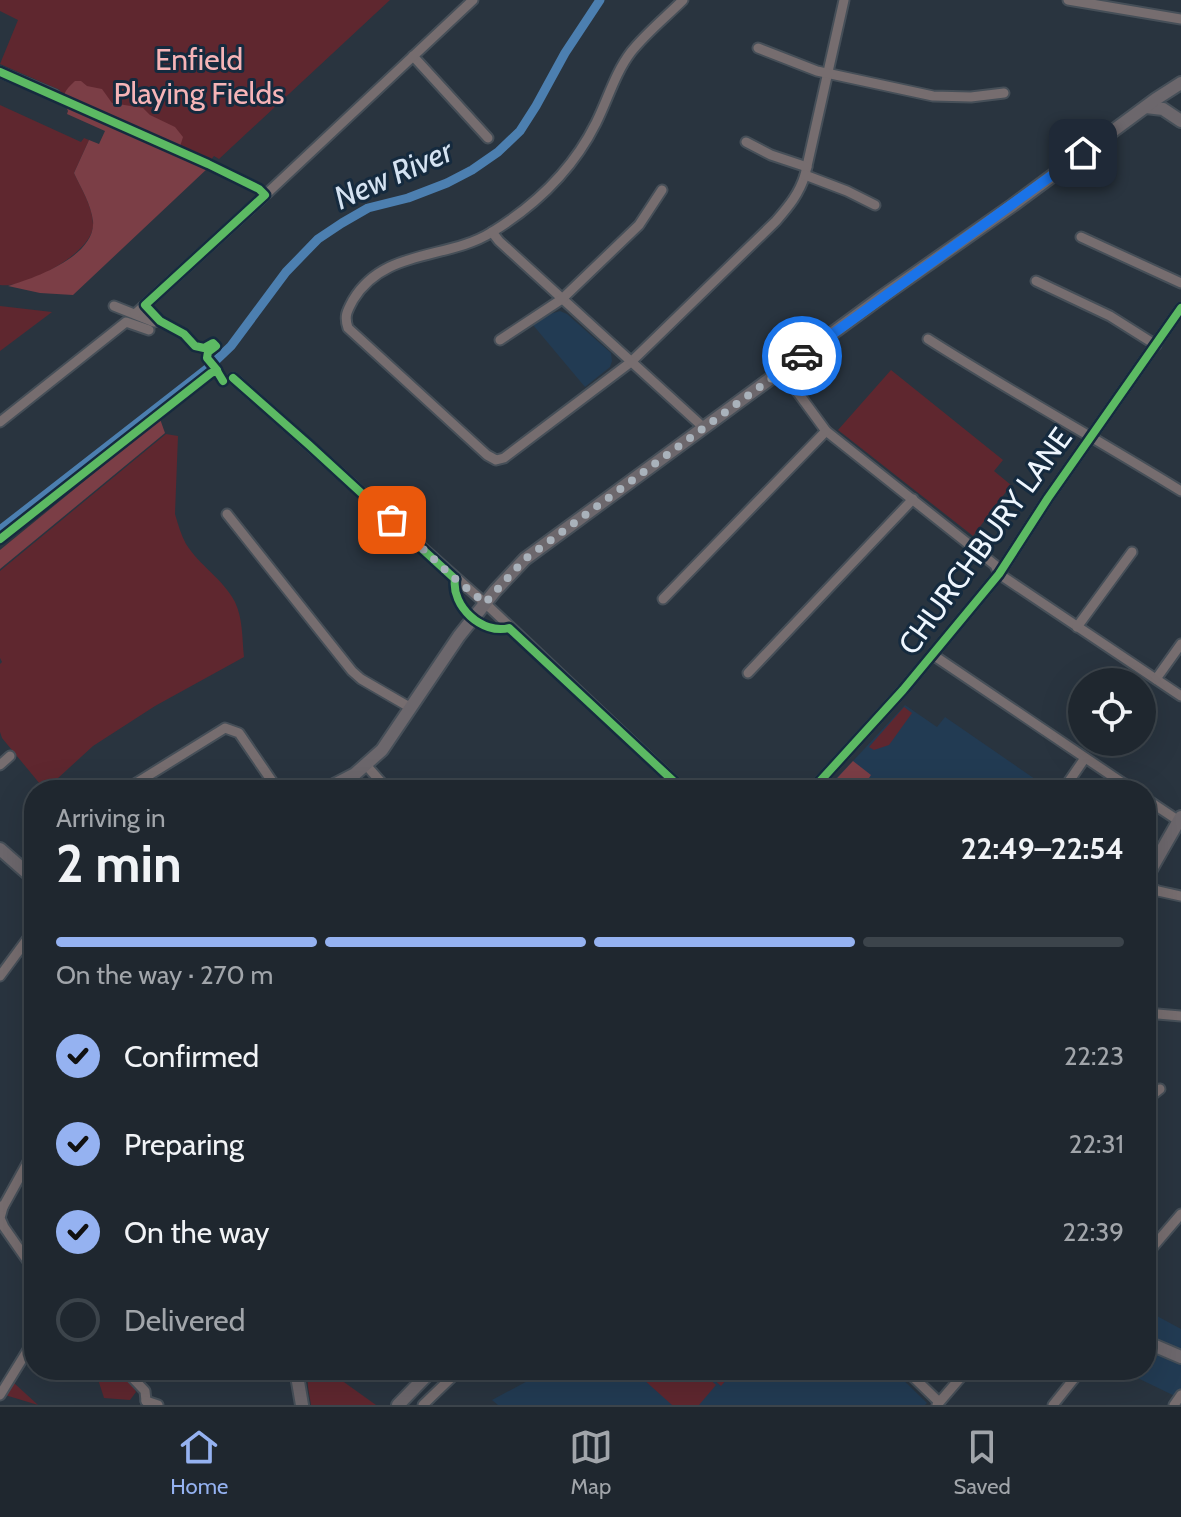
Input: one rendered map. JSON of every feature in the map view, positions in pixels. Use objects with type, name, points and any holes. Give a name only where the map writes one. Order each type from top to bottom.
[{"type":"street","points":[[135,314],[473,0]]},
{"type":"street","points":[[683,0],[631,52],[594,127],[557,180],[492,232],[465,245],[416,257],[382,271],[356,295],[345,318],[348,328],[496,460],[504,458],[631,362],[793,202],[806,171],[844,0]]},
{"type":"street","points":[[1068,0],[1181,19]]},
{"type":"street","points":[[758,48],[827,74],[933,96],[971,97],[1004,93]]},
{"type":"street","points":[[413,56],[488,138]]},
{"type":"street","points":[[0,72],[55,95]]},
{"type":"street","points":[[343,780],[382,750],[459,636],[525,559],[1181,83]]},
{"type":"street","points":[[1146,107],[1163,109],[1181,121]]},
{"type":"street","points":[[746,142],[875,205]]},
{"type":"street","points":[[500,340],[562,299],[639,225],[662,190]]},
{"type":"street","points":[[492,232],[703,427]]},
{"type":"street","points":[[1081,237],[1181,283]]},
{"type":"street","points":[[1036,281],[1110,316],[1156,345]]},
{"type":"street","points":[[0,422],[126,322],[152,326],[135,314],[114,306]]},
{"type":"street","name":"CHURCHBURY LANE","points":[[821,780],[933,655],[999,574],[1048,498],[1181,308]]},
{"type":"street","points":[[928,339],[1181,491]]},
{"type":"street","points":[[782,371],[826,431],[993,563],[999,574],[1139,668]]},
{"type":"street","points":[[233,378],[485,603],[672,780]]},
{"type":"street","points":[[663,599],[826,431]]},
{"type":"street","points":[[748,673],[913,499]]},
{"type":"street","points":[[227,514],[352,671],[411,708]]},
{"type":"street","points":[[1077,627],[1132,552]]},
{"type":"street","points":[[1181,644],[1156,679],[1181,696]]},
{"type":"street","points":[[933,655],[1118,780]]},
{"type":"street","points":[[141,780],[225,728],[239,733],[271,780]]},
{"type":"street","points":[[0,765],[10,756]]},
{"type":"street","points":[[1070,780],[1085,758]]},
{"type":"street","points":[[366,765],[381,780]]},
{"type":"street","points":[[1156,805],[1180,819],[1156,861]]},
{"type":"street","points":[[0,849],[24,870]]},
{"type":"street","points":[[1156,890],[1181,896]]},
{"type":"street","points":[[0,976],[24,944]]},
{"type":"street","points":[[1156,1014],[1181,1016]]},
{"type":"street","points":[[1156,1092],[1160,1089]]},
{"type":"street","points":[[24,1168],[2,1206],[0,1218],[24,1256]]},
{"type":"street","points":[[1156,1243],[1181,1214]]},
{"type":"street","points":[[1156,1346],[1181,1357]]},
{"type":"street","points":[[0,1395],[24,1356]]},
{"type":"street","points":[[135,1380],[145,1391],[144,1403],[158,1405]]},
{"type":"street","points":[[298,1380],[302,1405]]},
{"type":"street","points":[[398,1405],[422,1380]]},
{"type":"street","points":[[423,1405],[449,1380]]},
{"type":"street","points":[[915,1380],[938,1404],[958,1380]]},
{"type":"street","points":[[1053,1405],[1073,1380]]},
{"type":"street","points":[[1174,1405],[1181,1395]]},
{"type":"shaded area","points":[[75,81],[102,89],[112,103],[143,108],[150,115],[175,127],[183,137],[178,153],[209,167],[73,295],[40,293],[8,286],[62,264],[85,245],[91,234],[93,221],[90,208],[74,173],[89,140],[99,144],[105,131],[67,114],[64,94]]},
{"type":"shaded area","points":[[560,311],[611,353],[610,367],[585,387],[533,325],[547,315]]},
{"type":"shaded area","points":[[160,419],[165,433],[0,569],[0,550]]},
{"type":"shaded area","points":[[905,705],[937,727],[945,717],[1036,780],[834,780]]},
{"type":"shaded area","points":[[853,761],[871,775],[868,780],[835,780]]},
{"type":"shaded area","points":[[1156,1315],[1181,1329],[1181,1399],[1142,1380],[1156,1380]]},
{"type":"shaded area","points":[[529,1380],[903,1380],[927,1403],[498,1405],[492,1400]]},
{"type":"green space","name":"Enfield Playing Fields","points":[[0,0],[390,0],[219,159],[214,156],[209,162],[58,94],[60,90],[0,64],[18,20],[0,11]]},
{"type":"green space","points":[[0,105],[81,142],[84,138],[89,140],[74,173],[92,213],[93,227],[89,237],[81,248],[55,268],[11,285],[0,285]]},
{"type":"green space","points":[[0,306],[52,312],[0,351]]},
{"type":"green space","points":[[891,370],[1003,460],[994,471],[1011,485],[973,536],[838,430]]},
{"type":"green space","points":[[166,434],[178,436],[175,514],[191,552],[224,586],[238,608],[244,657],[155,706],[93,746],[56,780],[37,780],[0,732],[0,571]]},
{"type":"green space","points":[[904,707],[912,713],[889,745],[874,750],[869,747]]},
{"type":"green space","points":[[98,1380],[126,1380],[136,1392],[130,1400],[104,1398]]},
{"type":"green space","points":[[308,1380],[341,1380],[376,1405],[311,1405]]},
{"type":"green space","points":[[644,1380],[711,1380],[716,1385],[699,1405],[672,1405]]},
{"type":"green space","points":[[14,1383],[38,1405],[5,1395]]},
{"type":"waterway","name":"New River","points":[[0,530],[208,368],[231,346],[286,272],[318,239],[368,208],[408,198],[447,183],[498,152],[520,131],[600,0]]},
{"type":"cycle path","points":[[0,72],[208,164],[259,189],[265,195],[145,305],[160,321],[184,334],[195,346],[204,348],[213,343],[216,346],[208,352],[207,358],[217,370]]},
{"type":"cycle path","points":[[821,780],[903,690],[999,574],[1048,498],[1181,308]]},
{"type":"cycle path","points":[[0,539],[211,373],[217,371],[223,381]]},
{"type":"cycle path","points":[[233,378],[455,579]]},
{"type":"cycle path","points":[[455,579],[458,599],[470,616],[489,627],[509,628],[672,780]]},
{"type":"way so far","points":[[392,520],[485,603],[525,559],[802,356]]},
{"type":"route","points":[[802,356],[1083,153]]}]
